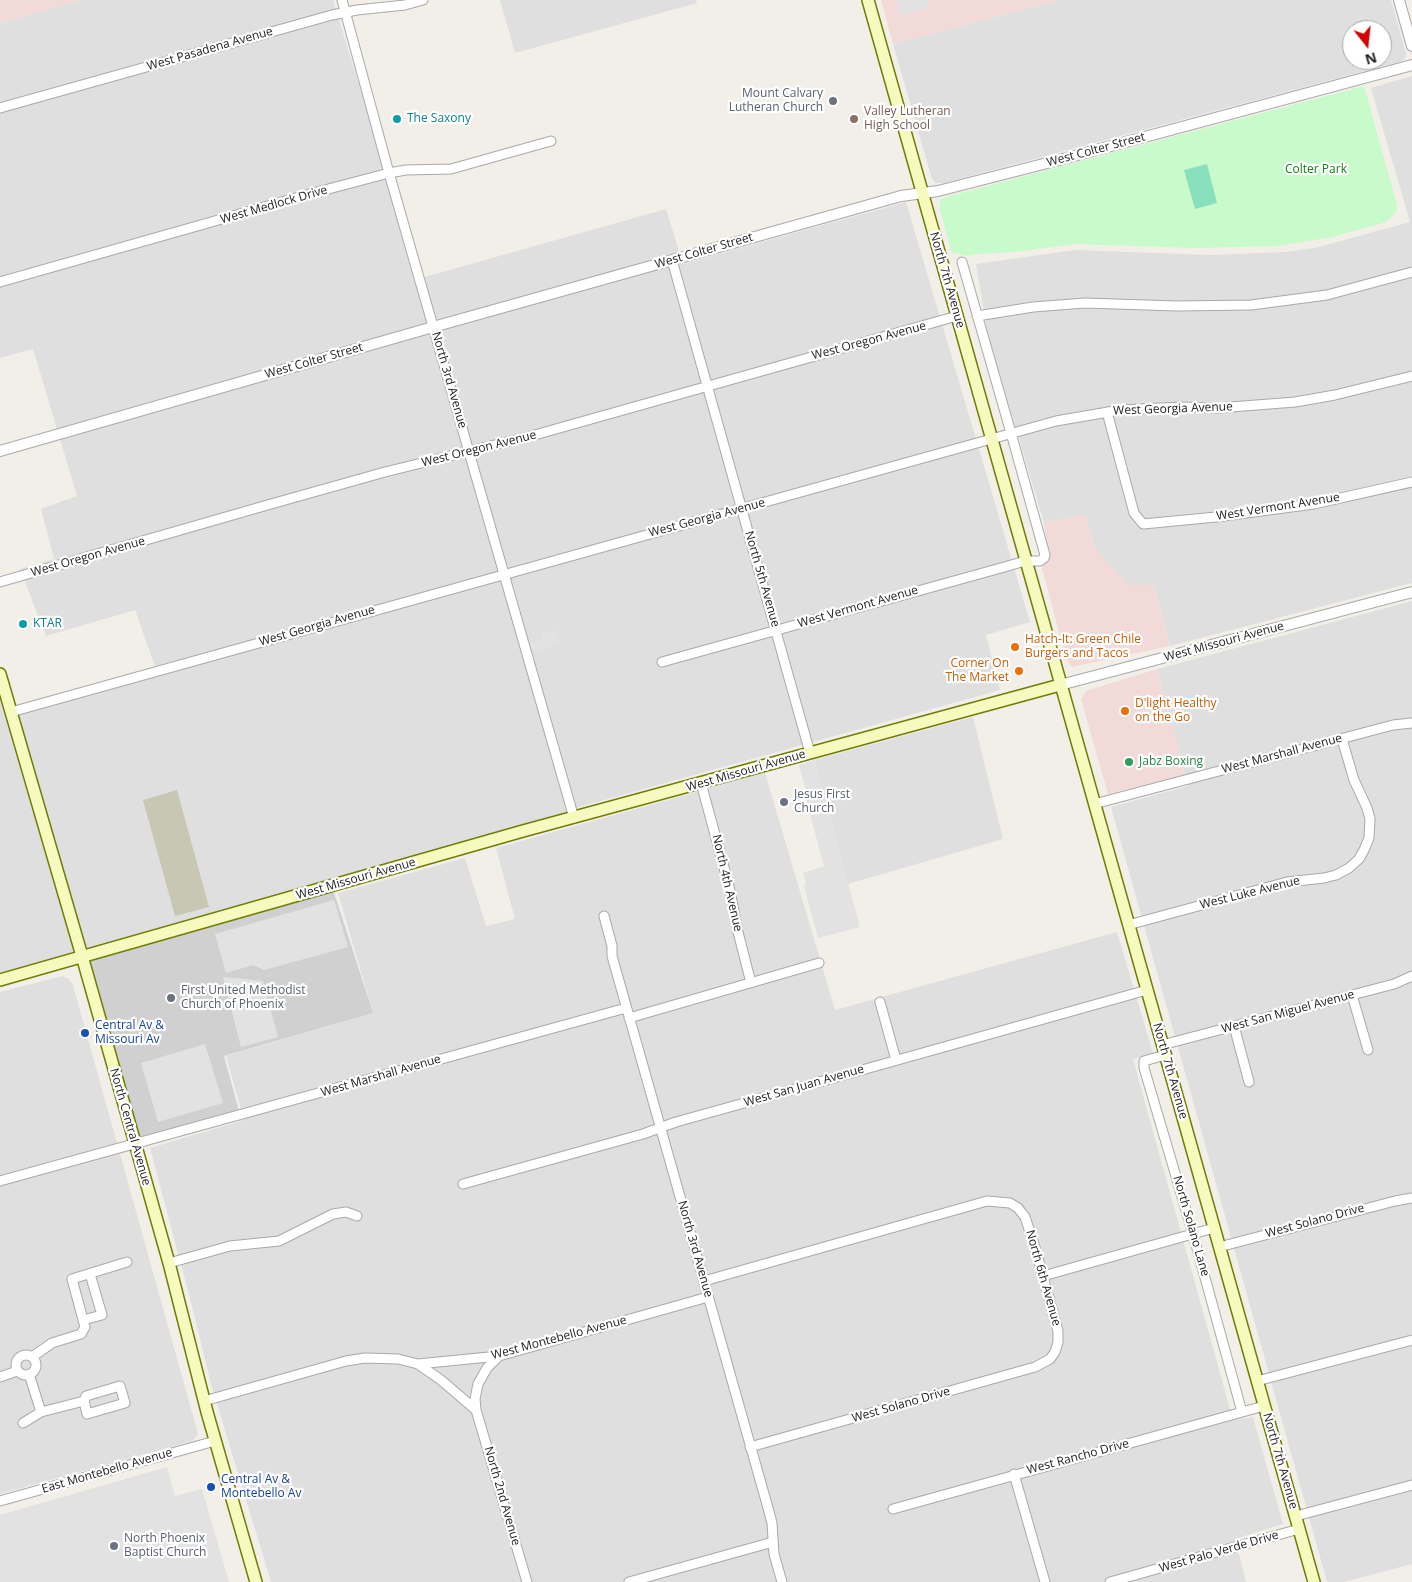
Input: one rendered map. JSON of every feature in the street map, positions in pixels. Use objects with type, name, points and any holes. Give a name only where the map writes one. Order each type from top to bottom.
[{"type":"main road","name":"North 7th Avenue","points":[[868,0],[1314,1582]]},
{"type":"main road","name":"North Central Avenue","points":[[0,674],[169,1262],[204,1401],[256,1582]]},
{"type":"main road","name":"West Missouri Avenue","points":[[0,980],[574,818],[1060,685]]},
{"type":"street","name":"North 3rd Avenue","points":[[342,0],[389,174],[574,818]]},
{"type":"street","name":"West Pasadena Avenue","points":[[0,108],[345,12],[405,5],[423,0]]},
{"type":"street","points":[[1399,0],[1412,46]]},
{"type":"street","name":"West Colter Street","points":[[0,451],[901,196],[938,191],[1059,160],[1412,65]]},
{"type":"street","name":"West Medlock Drive","points":[[0,282],[311,194],[389,174],[406,170],[451,169],[551,141]]},
{"type":"street","name":"North 5th Avenue","points":[[672,260],[810,753]]},
{"type":"street","name":"North 7th Avenue","points":[[962,262],[1045,555],[1040,561],[1025,561]]},
{"type":"street","points":[[977,316],[1033,307],[1085,303],[1222,307],[1251,306],[1327,296],[1412,272]]},
{"type":"street","name":"West Oregon Avenue","points":[[0,582],[270,504],[539,433],[957,316]]},
{"type":"street","name":"West Georgia Avenue","points":[[11,712],[1056,420],[1107,412],[1181,407],[1218,408],[1285,403],[1335,396],[1412,376]]},
{"type":"street","name":"West Vermont Avenue","points":[[1107,412],[1134,513],[1143,524],[1216,517],[1314,504],[1412,482]]},
{"type":"street","name":"West Vermont Avenue","points":[[662,662],[1025,561]]},
{"type":"street","name":"West Missouri Avenue","points":[[1060,685],[1412,592]]},
{"type":"street","name":"West Marshall Avenue","points":[[1094,804],[1393,725],[1412,723]]},
{"type":"street","name":"West Luke Avenue","points":[[1128,924],[1287,882],[1336,875],[1349,868],[1359,859],[1364,850],[1369,838],[1370,819],[1354,780],[1342,738]]},
{"type":"street","name":"North 4th Avenue","points":[[701,783],[729,886],[751,983]]},
{"type":"street","name":"North 3rd Avenue","points":[[604,916],[612,946],[612,956],[626,1008],[772,1523],[774,1554],[782,1582]]},
{"type":"street","points":[[629,1018],[819,963]]},
{"type":"street","name":"West San Miguel Avenue","points":[[1164,1050],[1234,1026],[1394,984],[1412,976]]},
{"type":"street","name":"West San Juan Avenue","points":[[463,1184],[634,1137],[676,1122],[1147,990]]},
{"type":"street","points":[[1352,994],[1368,1050]]},
{"type":"street","points":[[880,1002],[896,1060]]},
{"type":"street","name":"West Marshall Avenue","points":[[0,1182],[626,1008]]},
{"type":"street","points":[[1234,1026],[1249,1082]]},
{"type":"street","name":"North Solano Lane","points":[[1164,1050],[1144,1061],[1144,1068],[1193,1234],[1242,1412]]},
{"type":"street","name":"West Solano Drive","points":[[1219,1247],[1376,1205],[1412,1198]]},
{"type":"street","name":"North 6th Avenue","points":[[704,1281],[987,1201],[1010,1203],[1018,1208],[1025,1217],[1058,1331],[1058,1342],[1055,1352],[1050,1359]]},
{"type":"street","points":[[169,1262],[230,1246],[279,1241],[333,1214],[346,1212],[357,1216]]},
{"type":"street","points":[[1043,1276],[1214,1228]]},
{"type":"street","points":[[32,1357],[52,1343],[81,1334],[85,1327],[72,1280],[127,1262]]},
{"type":"street","points":[[83,1320],[102,1315],[90,1274]]},
{"type":"street","name":"West Montebello Avenue","points":[[204,1401],[346,1361],[365,1358],[398,1359],[418,1364],[499,1356],[708,1297]]},
{"type":"street","points":[[1257,1381],[1412,1340]]},
{"type":"street","points":[[24,1355],[32,1357],[35,1361],[35,1368],[29,1374],[22,1374],[17,1371],[15,1364],[18,1358],[24,1355]]},
{"type":"street","name":"North 2nd Avenue","points":[[499,1356],[487,1368],[478,1384],[475,1399],[476,1410],[527,1582]]},
{"type":"street","name":"West Solano Drive","points":[[750,1446],[1036,1367],[1050,1359]]},
{"type":"street","points":[[418,1364],[441,1380],[476,1410]]},
{"type":"street","points":[[0,1377],[17,1371]]},
{"type":"street","points":[[29,1374],[41,1412]]},
{"type":"street","points":[[23,1423],[41,1412],[84,1401],[86,1396],[120,1386],[125,1403],[88,1414],[84,1401]]},
{"type":"street","name":"West Rancho Drive","points":[[893,1509],[1264,1406]]},
{"type":"street","name":"East Montebello Avenue","points":[[0,1501],[215,1441]]},
{"type":"street","points":[[1014,1474],[1045,1582]]},
{"type":"street","points":[[1296,1516],[1412,1485]]},
{"type":"street","name":"West Palo Verde Drive","points":[[1110,1582],[1299,1529]]},
{"type":"street","points":[[629,1582],[773,1542]]},
{"type":"shaded area","points":[[0,0],[81,0],[0,23]]},
{"type":"shaded area","points":[[81,0],[333,0],[363,98],[414,280],[666,209],[683,264],[906,202],[1030,622],[986,635],[1000,690],[572,809],[574,818],[0,979],[0,674],[11,712],[455,587],[155,666],[135,610],[46,636],[20,569],[54,559],[41,509],[77,496],[33,349],[0,358],[0,23]]},
{"type":"shaded area","points":[[500,0],[696,0],[697,3],[515,53]]},
{"type":"shaded area","points":[[881,0],[1059,0],[893,44]]},
{"type":"shaded area","points":[[896,0],[927,0],[929,7],[901,16]]},
{"type":"shaded area","points":[[1059,0],[1391,0],[1406,53],[1402,61],[1392,64],[1392,20],[1342,20],[1342,70],[1368,70],[944,183],[935,183],[932,179],[893,44]]},
{"type":"shaded area","points":[[1412,76],[1412,583],[1170,646],[1154,585],[1128,585],[1095,548],[1085,514],[1044,523],[988,335],[976,264],[1075,250],[1210,255],[1284,252],[1315,248],[1410,222],[1371,88]]},
{"type":"shaded area","points":[[1085,514],[1095,548],[1128,585],[1154,585],[1170,646],[1072,667],[1066,659],[1042,568],[1049,558],[1044,523]]},
{"type":"shaded area","points":[[1412,601],[1412,1564],[1344,1582],[1327,1582],[1111,807],[1188,786],[1157,669]]},
{"type":"shaded area","points":[[555,629],[560,644],[530,653],[527,644],[543,640],[542,633]]},
{"type":"shaded area","points":[[1157,669],[1185,775],[1108,794],[1081,699],[1086,691]]},
{"type":"shaded area","points":[[973,717],[1003,839],[848,884],[814,760]]},
{"type":"shaded area","points":[[814,760],[860,927],[818,938],[804,886],[806,884],[803,873],[824,866],[799,765]]},
{"type":"shaded area","points":[[765,773],[835,1010],[1117,932],[1153,1053],[1133,1059],[1233,1420],[1253,1417],[1283,1524],[1235,1539],[1246,1582],[271,1582],[211,1384],[150,1148],[244,1120],[226,1056],[373,1013],[338,893],[465,858],[486,926],[515,919],[496,848]]},
{"type":"shaded area","points":[[177,790],[209,907],[175,916],[143,800]]},
{"type":"shaded area","points":[[332,886],[373,1013],[224,1056],[240,1115],[135,1145],[82,956]]},
{"type":"shaded area","points":[[334,900],[348,947],[264,970],[253,965],[226,973],[215,934]]},
{"type":"shaded area","points":[[62,976],[69,979],[73,985],[198,1434],[192,1441],[0,1494],[0,992]]},
{"type":"shaded area","points":[[223,977],[263,981],[278,1037],[241,1047]]},
{"type":"shaded area","points":[[205,1044],[223,1103],[158,1122],[141,1063]]},
{"type":"shaded area","name":"North Phoenix Baptist Church","points":[[167,1467],[175,1496],[202,1489],[229,1582],[0,1582],[0,1515]]},
{"type":"green space","name":"Colter Park","points":[[1364,86],[1397,205],[1396,212],[1386,222],[1332,237],[1277,246],[1195,248],[1075,244],[967,256],[952,253],[939,206],[941,199]]},
{"type":"green space","points":[[1207,164],[1217,203],[1195,209],[1184,170]]},
{"type":"place","name":"Mount Calvary Lutheran Church","points":[[833,101]]},
{"type":"place","name":"The Saxony","points":[[397,119]]},
{"type":"place","name":"Valley Lutheran High School","points":[[854,119]]},
{"type":"place","name":"KTAR","points":[[23,624]]},
{"type":"place","name":"Hatch-It: Green Chile Burgers and Tacos","points":[[1015,647]]},
{"type":"place","name":"Corner On The Market","points":[[1019,671]]},
{"type":"place","name":"D'light Healthy on the Go","points":[[1125,711]]},
{"type":"place","name":"Jabz Boxing","points":[[1129,762]]},
{"type":"place","name":"Jesus First Church","points":[[784,802]]},
{"type":"place","name":"First United Methodist Church of Phoenix","points":[[171,998]]},
{"type":"place","name":"Central Av & Missouri Av","points":[[85,1033]]},
{"type":"place","name":"Central Av & Montebello Av","points":[[211,1487]]},
{"type":"place","name":"North Phoenix Baptist Church","points":[[114,1546]]}]
